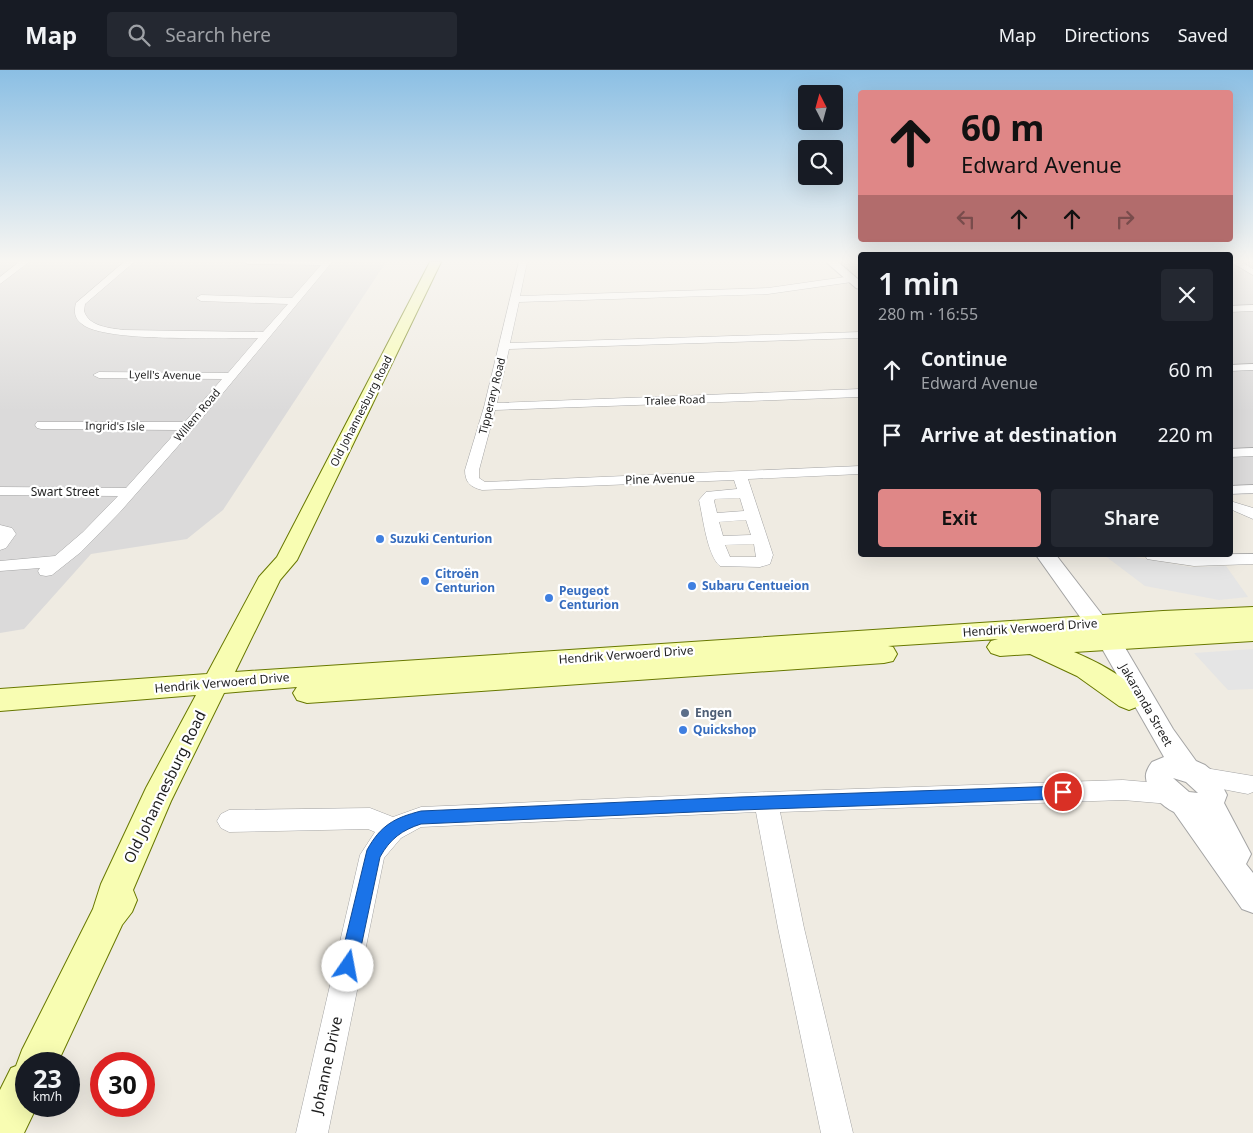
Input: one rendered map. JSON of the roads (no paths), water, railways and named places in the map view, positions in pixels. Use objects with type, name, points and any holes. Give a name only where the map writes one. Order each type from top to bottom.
[{"type":"main road","name":"Old Johannesburg Road","points":[[42,1052],[110,913],[122,896],[150,846],[220,691],[285,576],[286,560],[411,312]]},
{"type":"main road","points":[[1163,619],[1224,608],[1253,606]]},
{"type":"main road","name":"Hendrik Verwoerd Drive","points":[[0,700],[220,691],[1026,645],[1163,619],[1253,616]]},
{"type":"main road","name":"Hendrik Verwoerd Drive","points":[[0,713],[220,691],[390,670],[1095,632],[1253,632]]},
{"type":"main road","points":[[1026,645],[1060,655],[1081,664],[1129,699]]},
{"type":"main road","points":[[1,1133],[15,1105]]},
{"type":"street","points":[[79,312],[86,323],[110,331],[124,333],[265,335]]},
{"type":"street","name":"Willem Road","points":[[0,566],[53,566],[81,544],[188,426],[286,312]]},
{"type":"street","name":"Tipperary Road","points":[[472,470],[490,407],[511,312]]},
{"type":"street","points":[[504,346],[858,335]]},
{"type":"street","points":[[1233,368],[1253,367]]},
{"type":"street","name":"Lyell's Avenue","points":[[99,374],[231,376]]},
{"type":"street","name":"Tralee Road","points":[[490,407],[858,393]]},
{"type":"street","name":"Ingrid's Isle","points":[[41,425],[188,426]]},
{"type":"street","points":[[1233,453],[1253,452]]},
{"type":"street","name":"Pine Avenue","points":[[472,470],[472,480],[482,486],[858,470]]},
{"type":"street","points":[[740,475],[746,493],[752,515],[761,539],[765,555],[764,560],[760,562],[726,562],[722,559],[716,541],[707,497],[746,493]]},
{"type":"street","points":[[1233,490],[1253,489]]},
{"type":"street","name":"Swart Street","points":[[0,491],[129,492]]},
{"type":"street","points":[[1233,506],[1243,508],[1253,514]]},
{"type":"street","points":[[710,518],[752,515]]},
{"type":"street","points":[[0,530],[8,534],[0,545]]},
{"type":"street","points":[[716,541],[761,539]]},
{"type":"street","points":[[1032,557],[1051,583],[1095,632]]},
{"type":"street","points":[[1041,557],[1051,583]]},
{"type":"street","points":[[1047,557],[1095,632]]},
{"type":"street","points":[[1167,557],[1194,561],[1253,559]]},
{"type":"street","name":"Jakaranda Street","points":[[1095,632],[1129,699],[1186,785],[1253,880]]},
{"type":"street","name":"Jakaranda Street","points":[[1095,632],[1164,736],[1186,785],[1253,898]]},
{"type":"street","name":"Johanne Drive","points":[[312,1133],[372,855],[382,838],[405,822],[421,818],[766,802],[1251,784]]},
{"type":"street","points":[[766,802],[796,951],[837,1133]]},
{"type":"street","points":[[229,821],[370,818],[393,829]]},
{"type":"place","name":"Suzuki Centurion","points":[[380,539]]},
{"type":"place","name":"Citroën Centurion","points":[[425,581]]},
{"type":"place","name":"Subaru Centueion","points":[[692,586]]},
{"type":"place","name":"Peugeot Centurion","points":[[549,598]]},
{"type":"place","name":"Engen","points":[[685,713]]},
{"type":"place","name":"Quickshop","points":[[683,730]]}]
